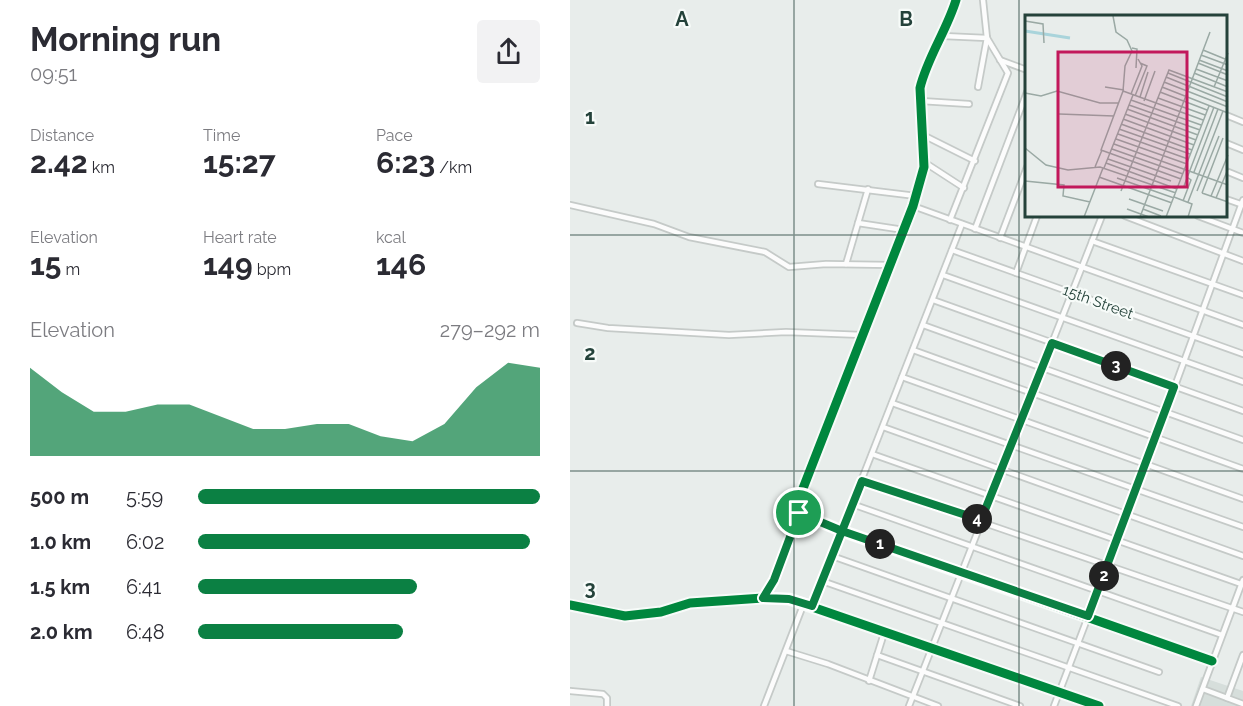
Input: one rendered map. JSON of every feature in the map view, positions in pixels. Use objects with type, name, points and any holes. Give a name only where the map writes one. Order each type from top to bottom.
[{"type":"street","points":[[956,0],[943,36],[923,76],[921,134],[924,162],[913,206],[795,509],[799,513],[842,531],[1212,661]]},
{"type":"street","points":[[978,87],[987,38],[983,0]]},
{"type":"street","points":[[943,36],[987,38]]},
{"type":"street","points":[[950,220],[1008,73],[987,38]]},
{"type":"street","points":[[1000,60],[1025,69]]},
{"type":"street","points":[[975,229],[1025,97]]},
{"type":"street","points":[[921,101],[969,104]]},
{"type":"street","points":[[1228,115],[1243,122]]},
{"type":"street","points":[[921,134],[975,161]]},
{"type":"street","points":[[1228,143],[1243,150]]},
{"type":"street","points":[[924,162],[964,188]]},
{"type":"street","points":[[1228,171],[1243,178]]},
{"type":"street","points":[[1000,238],[1025,172]]},
{"type":"street","points":[[818,184],[916,196]]},
{"type":"street","points":[[846,264],[868,189]]},
{"type":"street","points":[[1054,706],[1137,490],[1242,203]]},
{"type":"street","points":[[570,205],[654,224],[689,237],[765,252],[789,267],[846,264],[891,265]]},
{"type":"street","points":[[913,206],[1243,326]]},
{"type":"street","points":[[1016,273],[1036,218]]},
{"type":"street","points":[[909,706],[1101,218]]},
{"type":"street","points":[[1130,218],[1243,261]]},
{"type":"street","points":[[1203,218],[1243,234]]},
{"type":"street","points":[[858,223],[904,230]]},
{"type":"street","points":[[812,606],[962,224]]},
{"type":"street","points":[[1092,241],[1243,295]]},
{"type":"street","name":"15th Street","points":[[952,250],[1243,354]]},
{"type":"street","points":[[943,275],[1243,382]]},
{"type":"street","points":[[933,300],[1243,411]]},
{"type":"street","points":[[577,323],[608,328],[717,334],[786,332],[863,335]]},
{"type":"street","points":[[923,325],[1243,440]]},
{"type":"street","points":[[913,350],[1243,469]]},
{"type":"street","points":[[903,377],[1243,499]]},
{"type":"street","points":[[892,403],[1243,527]]},
{"type":"street","points":[[883,427],[1243,556]]},
{"type":"street","points":[[872,454],[1242,582],[1196,706]]},
{"type":"street","points":[[862,481],[981,520],[1243,612]]},
{"type":"street","points":[[852,504],[1222,635]]},
{"type":"street","points":[[763,598],[774,580],[799,513]]},
{"type":"street","points":[[832,555],[1159,672]]},
{"type":"street","points":[[822,581],[1178,706]]},
{"type":"street","points":[[570,605],[625,616],[661,612],[690,603],[763,598],[804,603],[1099,706]]},
{"type":"street","points":[[764,706],[804,603]]},
{"type":"street","points":[[869,681],[885,630]]},
{"type":"street","points":[[786,651],[938,706]]},
{"type":"street","points":[[877,655],[1020,706]]},
{"type":"street","points":[[1227,698],[1243,656]]},
{"type":"street","points":[[1203,689],[1243,704]]},
{"type":"street","points":[[570,691],[603,694],[607,698],[607,706]]},
{"type":"shaded area","points":[[1201,677],[1243,691],[1243,706],[1191,706]]},
{"type":"cycle path","points":[[956,0],[927,66],[920,88],[924,167],[913,206],[795,509],[799,513],[842,531],[1212,661]]},
{"type":"cycle path","points":[[570,605],[625,616],[661,612],[690,603],[763,598],[789,599],[1099,706]]},
{"type":"route","points":[[799,513],[774,580],[763,598],[789,599],[812,606],[842,531],[1088,616],[1174,387],[1052,343],[981,520],[862,481],[842,531],[799,513]]}]
